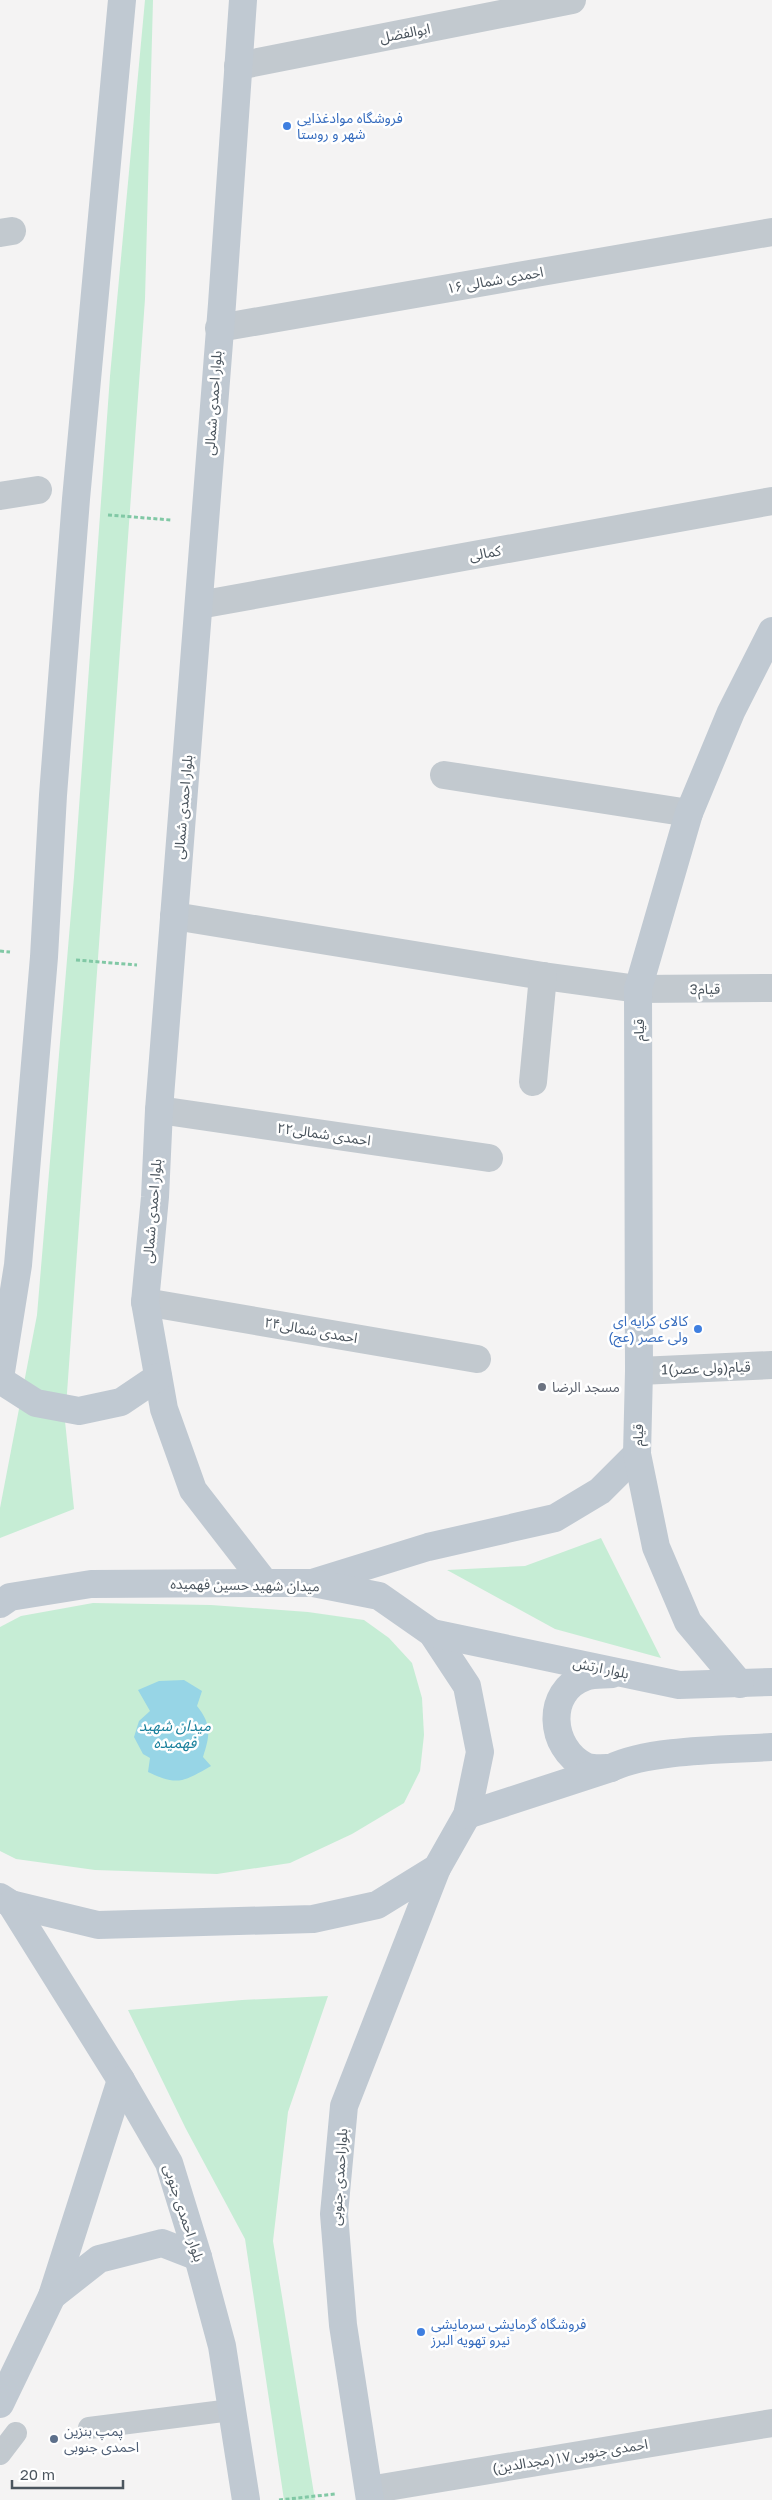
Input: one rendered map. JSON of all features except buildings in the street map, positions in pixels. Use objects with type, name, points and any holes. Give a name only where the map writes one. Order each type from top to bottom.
[{"type":"main road","points":[[122,0],[52,794],[44,957],[18,1265],[0,1379],[36,1403],[79,1411],[122,1402],[158,1377]]},
{"type":"main road","name":"بلوار احمدی شمالی","points":[[242,0],[199,605],[159,1110],[155,1197],[144,1302],[164,1409],[193,1490],[265,1583]]},
{"type":"main road","name":"قیام","points":[[740,1684],[688,1622],[656,1547],[637,1454],[639,1371],[638,989],[689,813],[731,712],[772,631]]},
{"type":"main road","name":"قیام","points":[[313,1583],[428,1548],[555,1518],[600,1491],[637,1454]]},
{"type":"main road","name":"میدان شهید حسین فهمیده","points":[[0,1604],[10,1597],[91,1584],[313,1583],[379,1596],[432,1633],[467,1686],[480,1752],[467,1815],[437,1868],[378,1905],[313,1919],[98,1926],[6,1900]]},
{"type":"main road","name":"بلوار ارتش","points":[[432,1633],[625,1672],[679,1685],[772,1682]]},
{"type":"main road","points":[[612,1768],[585,1766],[564,1747],[556,1728],[558,1707],[568,1689],[585,1677],[625,1672]]},
{"type":"main road","points":[[467,1815],[612,1768],[626,1761],[686,1752],[772,1747]]},
{"type":"main road","name":"بلواراحمدی جنوبی","points":[[370,2495],[344,2325],[334,2214],[344,2106],[437,1868]]},
{"type":"main road","name":"بلوار احمدی جنوبی","points":[[6,1900],[121,2080],[169,2163],[198,2257],[222,2346],[246,2500]]},
{"type":"main road","points":[[0,2404],[52,2296],[121,2080]]},
{"type":"main road","points":[[52,2296],[99,2258],[162,2242],[198,2257]]},
{"type":"street","name":"ابوالفضل","points":[[238,66],[572,0]]},
{"type":"street","name":"احمدی شمالی ۱۶","points":[[218,328],[772,232]]},
{"type":"street","points":[[0,496],[38,490]]},
{"type":"street","name":"کمالی","points":[[199,605],[772,501]]},
{"type":"street","points":[[444,776],[689,813]]},
{"type":"street","name":"قیام3","points":[[174,916],[543,976],[638,989],[772,988]]},
{"type":"street","points":[[533,1082],[543,976]]},
{"type":"street","name":"احمدی شمالی۲۲","points":[[159,1110],[489,1158]]},
{"type":"street","name":"احمدی شمالی۲۴","points":[[144,1302],[477,1358]]},
{"type":"street","name":"قیام(ولی عصر)1","points":[[639,1371],[772,1366]]},
{"type":"street","name":"احمدی جنوبی ۱۷(مجدالدین)","points":[[370,2495],[772,2423]]},
{"type":"lane","points":[[89,2428],[231,2410]]},
{"type":"lane","points":[[0,2454],[16,2433]]},
{"type":"path","points":[[76,512],[204,522]]},
{"type":"path","points":[[44,957],[170,968]]},
{"type":"path","points":[[276,2500],[370,2495]]},
{"type":"green space","points":[[145,0],[153,0],[145,299],[65,1421],[74,1509],[0,1538],[0,1508],[37,1315],[74,877],[110,376]]},
{"type":"green space","points":[[601,1538],[661,1658],[555,1629],[447,1570],[525,1566]]},
{"type":"green space","points":[[93,1603],[211,1605],[308,1612],[364,1620],[389,1638],[412,1663],[422,1698],[424,1735],[420,1771],[404,1803],[352,1834],[290,1863],[217,1874],[95,1870],[16,1859],[0,1851],[0,1627],[21,1616]]},
{"type":"green space","points":[[328,1996],[288,2112],[273,2241],[315,2500],[284,2500],[245,2239],[186,2129],[128,2010],[242,2000]]},
{"type":"water","name":"میدان شهید فهمیده","points":[[184,1680],[202,1691],[197,1706],[205,1719],[208,1730],[203,1757],[211,1766],[187,1779],[174,1780],[148,1772],[150,1758],[143,1754],[134,1737],[139,1721],[150,1711],[138,1690],[159,1681]]},
{"type":"place","name":"فروشگاه موادغذایی شهر و روستا","points":[[287,126]]},
{"type":"place","name":"کالای کرایه ای ولی عصر (عج)","points":[[698,1329]]},
{"type":"place","name":"مسجد الرضا","points":[[542,1387]]},
{"type":"place","name":"فروشگاه گرمایشی سرمایشی نیرو تهویه البرز","points":[[421,2332]]},
{"type":"place","name":"پمپ بنزین احمدى جنوبى","points":[[54,2439]]}]
